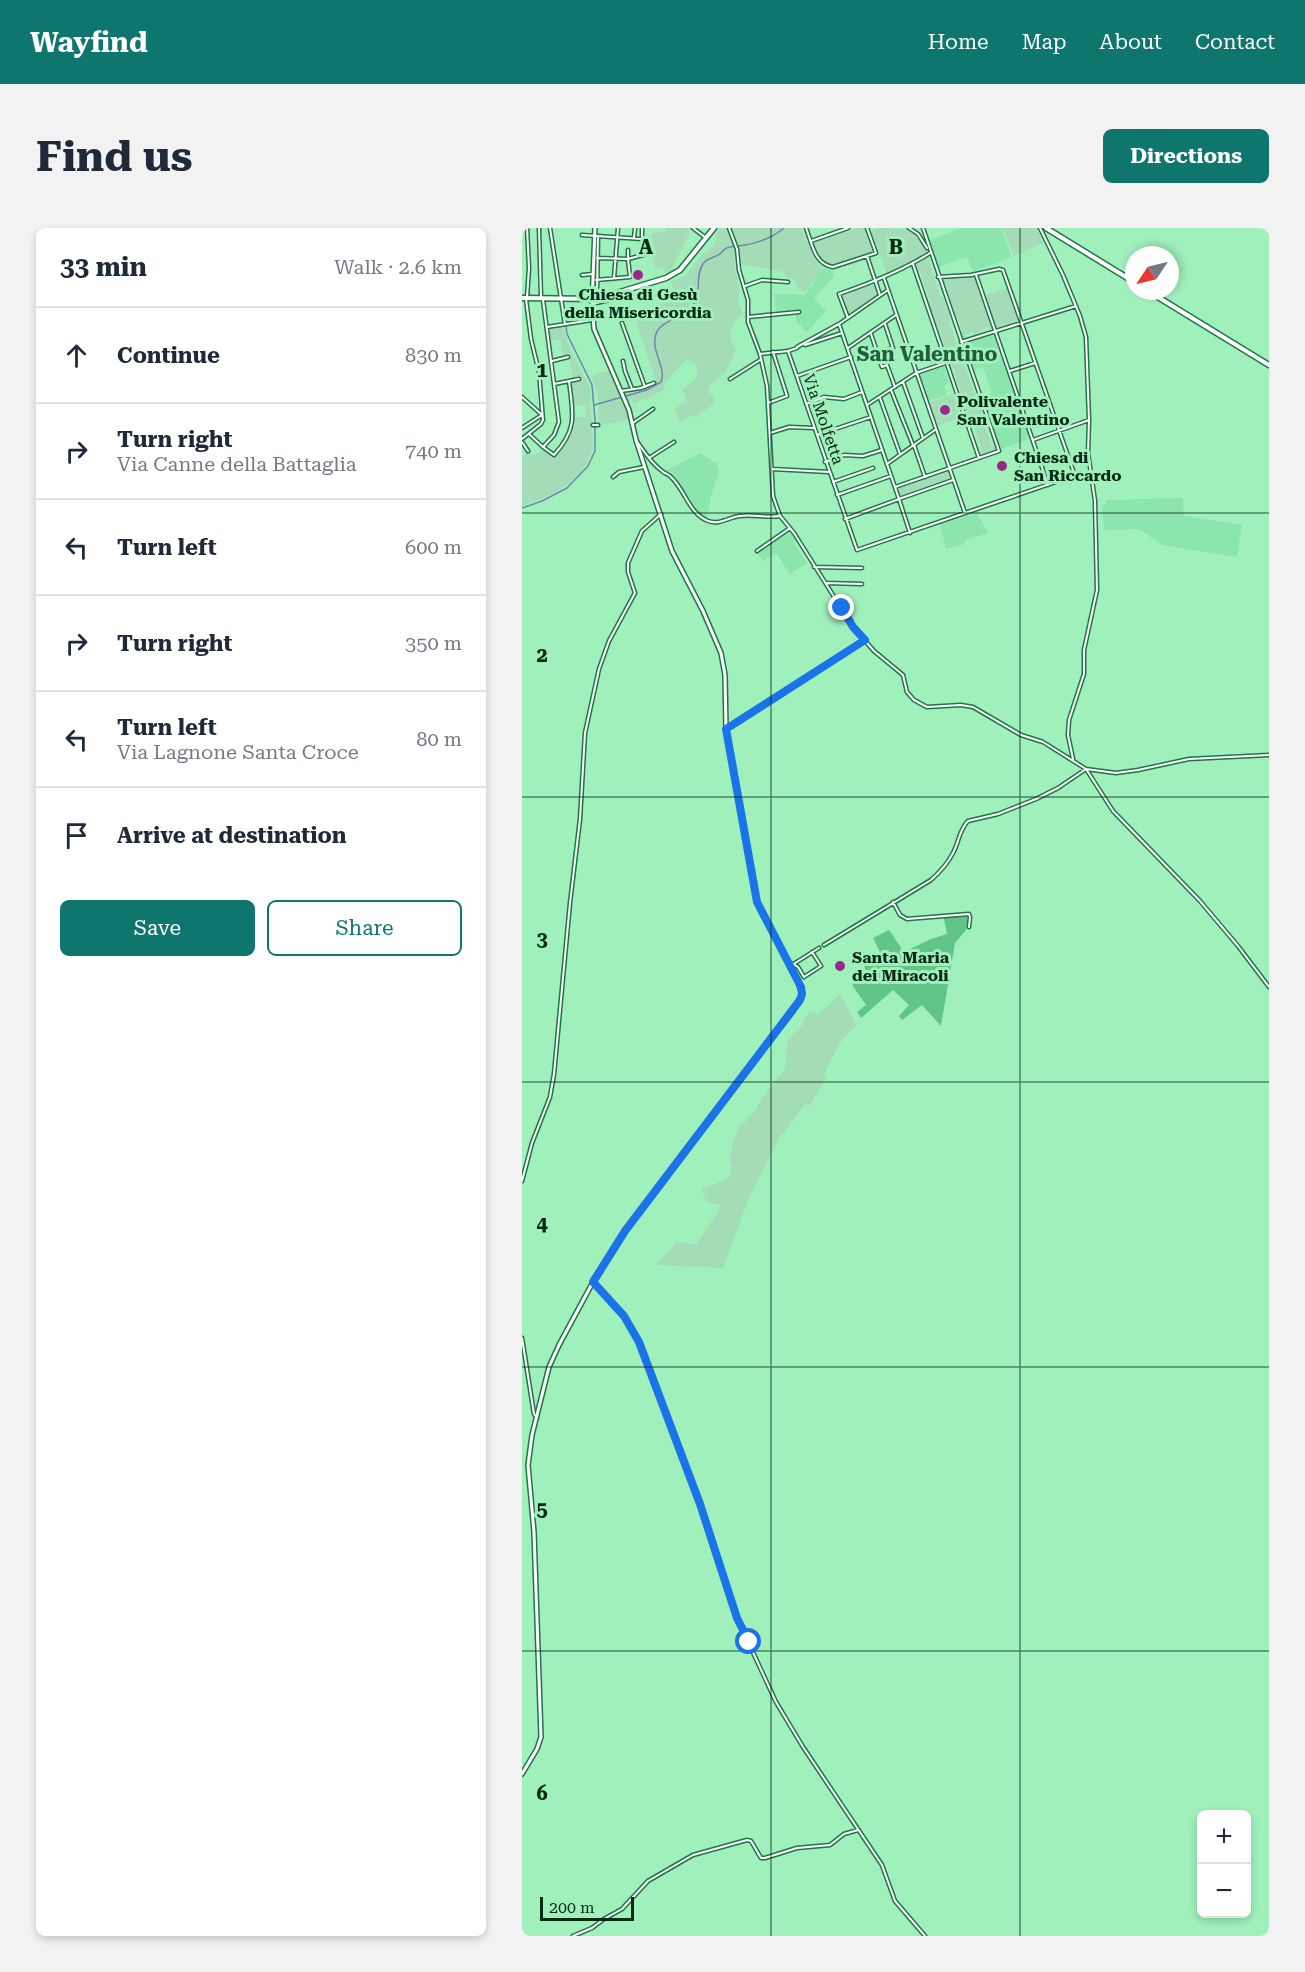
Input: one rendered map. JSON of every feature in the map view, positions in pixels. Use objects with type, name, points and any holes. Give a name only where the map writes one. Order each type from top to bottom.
[{"type":"main road","points":[[525,299],[592,302],[675,274],[714,228]]},
{"type":"main road","points":[[1046,228],[1125,276]]},
{"type":"main road","points":[[1163,300],[1269,365]]},
{"type":"street","points":[[526,228],[529,268],[525,299],[539,372],[542,416],[541,424],[522,441],[528,452]]},
{"type":"street","points":[[539,228],[542,300],[552,361],[558,426],[543,447]]},
{"type":"street","points":[[550,228],[565,324]]},
{"type":"street","points":[[595,228],[597,293]]},
{"type":"street","points":[[614,278],[618,228]]},
{"type":"street","points":[[634,238],[635,228]]},
{"type":"street","points":[[582,235],[642,239],[642,228]]},
{"type":"street","points":[[693,228],[706,238]]},
{"type":"street","points":[[729,228],[736,244],[739,270],[748,300],[747,317],[760,354],[767,386],[773,496],[780,516],[853,627],[880,657],[903,675],[908,692],[920,704],[927,707],[961,705],[973,707],[1021,735],[1043,742],[1086,769],[1113,811],[1200,901],[1269,987]]},
{"type":"street","points":[[806,228],[818,259],[828,266],[837,266],[876,253],[867,229],[872,228]]},
{"type":"street","points":[[811,241],[848,228]]},
{"type":"street","points":[[909,228],[921,237],[930,253]]},
{"type":"street","points":[[895,487],[999,451],[923,228]]},
{"type":"street","points":[[1040,228],[1076,306],[1086,337],[1088,453],[1095,501],[1097,590],[1084,650],[1084,674],[1069,720],[1068,735],[1074,761]]},
{"type":"street","points":[[522,1774],[537,1749],[541,1729],[538,1700],[534,1532],[528,1465],[532,1435],[554,1357],[593,1282],[625,1231],[793,1011],[802,994],[791,965],[757,902],[726,729],[725,675],[721,653],[703,611],[672,551],[644,467],[633,423],[597,338],[592,320],[596,236]]},
{"type":"street","points":[[596,280],[630,277],[628,250]]},
{"type":"street","points":[[848,318],[839,294],[884,278],[930,253]]},
{"type":"street","points":[[597,258],[628,259],[650,254]]},
{"type":"street","points":[[867,256],[880,295]]},
{"type":"street","points":[[913,264],[979,458]]},
{"type":"street","points":[[839,324],[910,533],[1073,476],[1074,473],[1003,270],[975,275],[938,277]]},
{"type":"street","points":[[582,274],[593,274]]},
{"type":"street","points":[[975,275],[1048,485]]},
{"type":"street","points":[[884,278],[965,514]]},
{"type":"street","points":[[744,286],[762,280],[789,282]]},
{"type":"street","points":[[760,354],[788,351],[797,347],[839,324],[888,290]]},
{"type":"street","points":[[592,302],[618,298]]},
{"type":"street","points":[[961,342],[1076,306]]},
{"type":"street","points":[[747,317],[799,312]]},
{"type":"street","points":[[848,348],[896,315]]},
{"type":"street","points":[[547,327],[592,320]]},
{"type":"street","points":[[622,323],[645,387]]},
{"type":"street","points":[[877,353],[893,348],[885,324]]},
{"type":"street","points":[[797,347],[842,333]]},
{"type":"street","points":[[871,334],[882,367],[887,365],[895,387]]},
{"type":"street","name":"Via Molfetta","points":[[788,351],[855,547],[858,550],[910,533]]},
{"type":"street","points":[[768,403],[788,396],[773,352]]},
{"type":"street","points":[[867,405],[916,373],[966,356]]},
{"type":"street","points":[[552,361],[568,357]]},
{"type":"street","points":[[796,376],[850,357]]},
{"type":"street","points":[[730,379],[761,359]]},
{"type":"street","points":[[623,361],[632,389]]},
{"type":"street","points":[[1009,372],[1035,363]]},
{"type":"street","points":[[554,384],[579,379]]},
{"type":"street","points":[[529,435],[554,455],[565,443],[572,425],[569,381]]},
{"type":"street","points":[[903,381],[923,438]]},
{"type":"street","points":[[621,391],[654,383]]},
{"type":"street","points":[[890,390],[925,477]]},
{"type":"street","points":[[806,404],[824,397],[844,399],[862,392]]},
{"type":"street","points":[[880,397],[900,454]]},
{"type":"street","points":[[523,399],[542,416]]},
{"type":"street","points":[[633,423],[653,409]]},
{"type":"street","points":[[522,428],[542,416]]},
{"type":"street","points":[[816,435],[871,417]]},
{"type":"street","points":[[1033,440],[1089,420]]},
{"type":"street","points":[[593,425],[598,425]]},
{"type":"street","points":[[769,433],[789,427],[814,429]]},
{"type":"street","points":[[887,464],[935,430]]},
{"type":"street","points":[[636,440],[649,458],[670,476],[698,516],[707,521],[715,523],[738,516],[767,518],[780,516]]},
{"type":"street","points":[[649,458],[674,442]]},
{"type":"street","points":[[825,462],[844,455],[864,456],[882,450]]},
{"type":"street","points":[[613,477],[620,472],[644,467]]},
{"type":"street","points":[[833,482],[873,468]]},
{"type":"street","points":[[771,469],[829,472]]},
{"type":"street","points":[[837,495],[891,476]]},
{"type":"street","points":[[845,519],[953,480]]},
{"type":"street","points":[[522,1181],[532,1143],[550,1097],[554,1074],[580,819],[585,734],[599,669],[609,641],[635,593],[628,568],[631,556],[642,531],[661,514]]},
{"type":"street","points":[[757,551],[790,528]]},
{"type":"street","points":[[814,567],[862,568]]},
{"type":"street","points":[[825,584],[862,584]]},
{"type":"street","points":[[726,729],[865,640]]},
{"type":"street","points":[[824,945],[922,887],[940,871],[954,851],[968,821],[989,817],[1036,799],[1058,788],[1086,769],[1116,773],[1189,759],[1269,755]]},
{"type":"street","points":[[893,903],[900,915],[907,919],[966,913],[970,915],[969,927]]},
{"type":"street","points":[[791,965],[819,948]]},
{"type":"street","points":[[791,965],[798,967],[804,977],[821,966],[812,952]]},
{"type":"street","points":[[593,1282],[624,1316],[639,1342],[700,1504],[737,1618],[776,1702],[802,1747],[882,1865],[896,1901],[925,1936]]},
{"type":"street","points":[[522,1338],[534,1414],[537,1418]]},
{"type":"street","points":[[573,1936],[592,1928],[622,1909],[648,1881],[693,1855],[747,1840],[751,1841],[761,1858],[765,1858],[797,1848],[830,1845],[844,1834],[858,1830]]},
{"type":"shaded area","points":[[667,228],[690,228],[685,244],[672,268],[675,271],[667,274],[662,268],[655,267],[652,253],[656,250],[651,236],[653,233],[667,231]]},
{"type":"shaded area","points":[[731,228],[801,228],[814,258],[823,268],[805,292],[800,291],[792,278],[786,277],[783,272],[741,264],[740,250]]},
{"type":"shaded area","points":[[856,228],[864,228],[872,252],[852,260],[836,263],[824,261],[819,256],[814,242]]},
{"type":"shaded area","points":[[881,228],[908,231],[918,238],[927,252],[887,274],[871,231]]},
{"type":"shaded area","points":[[961,228],[1001,228],[1012,257],[973,272],[967,257],[938,267],[928,241]]},
{"type":"shaded area","points":[[1002,228],[1037,228],[1043,243],[1014,256]]},
{"type":"shaded area","points":[[726,229],[734,244],[735,268],[739,286],[738,301],[743,314],[735,323],[730,335],[736,350],[725,373],[709,386],[708,392],[715,398],[715,401],[697,417],[690,416],[681,422],[674,410],[687,399],[682,389],[697,375],[697,366],[687,359],[666,381],[664,389],[645,401],[643,399],[634,404],[632,401],[629,402],[624,391],[650,387],[656,381],[633,313],[649,309],[658,302],[660,304],[669,300],[674,294],[671,282],[685,276],[715,243],[717,230]]},
{"type":"shaded area","points":[[928,257],[959,351],[963,355],[948,360],[916,265]]},
{"type":"shaded area","points":[[823,268],[832,269],[834,276],[814,298],[826,311],[807,332],[797,322],[794,310],[776,312],[774,294],[805,295]]},
{"type":"shaded area","points":[[974,277],[992,329],[990,330],[989,327],[974,335],[973,332],[965,335],[966,337],[963,338],[946,284],[942,279]]},
{"type":"shaded area","points":[[874,284],[877,295],[849,314],[843,295]]},
{"type":"shaded area","points":[[1007,288],[1018,321],[997,328],[985,295]]},
{"type":"shaded area","points":[[562,326],[570,349],[590,388],[593,449],[587,464],[569,484],[552,494],[522,506],[522,457],[530,452],[533,456],[545,449],[554,456],[572,434],[573,417],[586,417],[586,405],[572,406],[571,383],[582,381],[581,377],[573,378],[569,359],[571,358],[570,355],[562,356],[561,340],[551,341],[549,328]]},
{"type":"shaded area","points":[[993,334],[1029,436],[1026,437],[1027,440],[1001,449],[983,397],[992,393],[983,367],[974,370],[965,344]]},
{"type":"shaded area","points":[[965,360],[964,364],[984,417],[982,418],[992,447],[995,446],[996,450],[981,455],[982,450],[972,422],[969,422],[953,368],[951,369],[949,365]]},
{"type":"shaded area","points":[[944,366],[949,383],[944,386],[947,395],[928,401],[919,375]]},
{"type":"shaded area","points":[[610,370],[625,402],[630,420],[599,425],[598,396],[592,376]]},
{"type":"shaded area","name":"Polivalente San Valentino","points":[[953,394],[961,417],[937,426],[929,403]]},
{"type":"shaded area","points":[[700,453],[717,464],[719,471],[707,519],[698,515],[683,489],[665,471]]},
{"type":"shaded area","points":[[947,471],[950,479],[900,496],[897,488]]},
{"type":"shaded area","points":[[1183,498],[1184,516],[1242,525],[1237,557],[1162,545],[1139,529],[1104,530],[1102,506],[1106,504],[1106,500]]},
{"type":"shaded area","points":[[977,513],[988,533],[965,540],[965,544],[946,549],[940,524]]},
{"type":"shaded area","points":[[790,531],[796,541],[794,543],[807,563],[790,574],[776,553],[763,561],[757,553]]},
{"type":"shaded area","points":[[943,914],[966,914],[968,916],[966,930],[955,943],[941,1026],[922,1005],[902,1020],[899,1016],[909,1005],[893,990],[861,1018],[857,1012],[866,1005],[852,985],[867,973],[864,966],[881,954],[873,938],[889,930],[904,952],[947,934]]},
{"type":"shaded area","points":[[840,994],[856,1025],[839,1044],[824,1074],[827,1077],[810,1105],[805,1104],[781,1134],[749,1198],[723,1268],[656,1265],[676,1242],[696,1244],[718,1212],[720,1205],[706,1201],[701,1188],[731,1176],[729,1161],[733,1147],[731,1146],[739,1128],[757,1109],[758,1104],[785,1068],[788,1039],[803,1024],[802,1022],[810,1011],[818,1015]]},
{"type":"waterway","points":[[594,405],[647,390],[661,382],[662,371],[655,347],[656,334],[662,326],[692,307],[697,297],[699,274],[704,262],[727,248],[763,240],[784,228]]},
{"type":"waterway","points":[[522,508],[567,488],[588,466],[595,451],[592,385],[567,334],[566,326]]},
{"type":"place","name":"Chiesa di Gesù della Misericordia","points":[[638,275]]},
{"type":"place","name":"Polivalente San Valentino","points":[[945,410]]},
{"type":"place","name":"Chiesa di San Riccardo","points":[[1002,466]]},
{"type":"place","name":"Santa Maria dei Miracoli","points":[[840,966]]},
{"type":"district","name":"San Valentino","points":[[927,354]]},
{"type":"route","points":[[749,1642],[737,1618],[700,1504],[639,1342],[624,1316],[593,1282],[625,1231],[800,1000],[801,987],[757,902],[726,729],[865,640],[853,627],[842,608]]}]
